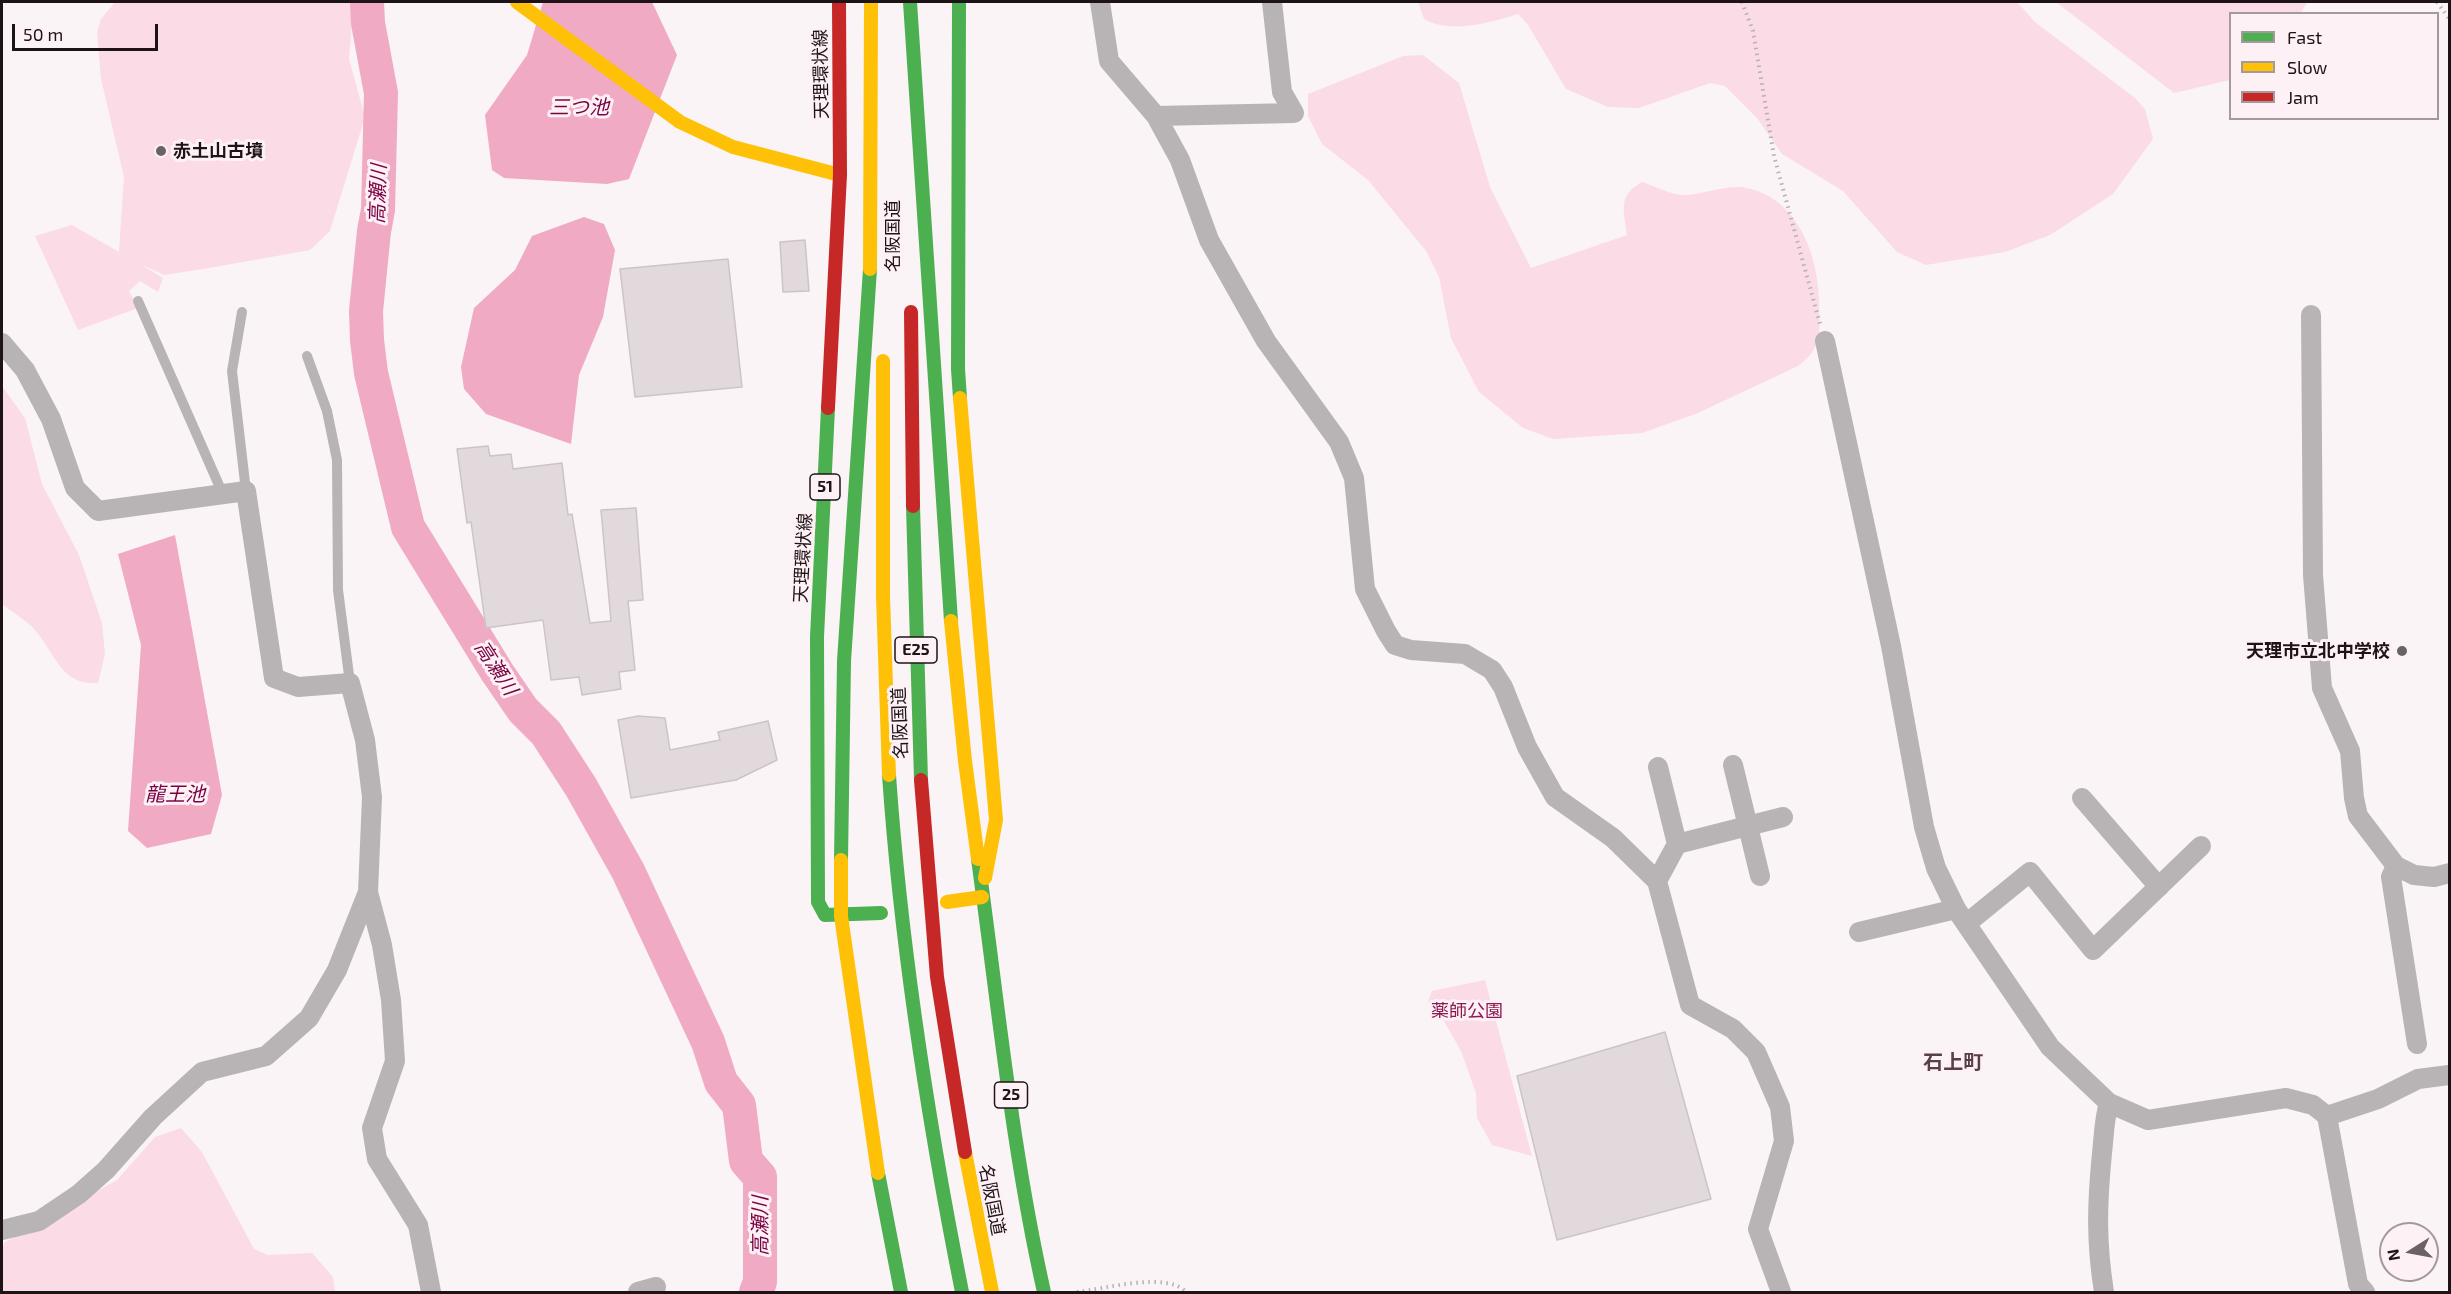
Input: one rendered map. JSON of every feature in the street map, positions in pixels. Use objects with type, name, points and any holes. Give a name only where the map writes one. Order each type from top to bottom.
[{"type":"main road","name":"天理環状線","points":[[838,2],[840,176],[817,672],[818,902],[825,915],[841,916]]},
{"type":"main road","points":[[871,2],[870,281],[852,514],[844,661],[840,788],[841,916],[881,1194],[901,1293]]},
{"type":"main road","name":"名阪国道","points":[[880,2],[883,300]]},
{"type":"main road","name":"名阪国道","points":[[909,2],[911,226]]},
{"type":"main road","name":"E25","points":[[909,2],[953,644],[982,897]]},
{"type":"main road","points":[[947,902],[982,897],[996,820],[958,369],[958,2]]},
{"type":"main road","points":[[520,4],[680,122],[733,147],[840,176]]},
{"type":"main road","name":"名阪国道","points":[[911,297],[913,570],[923,830],[932,933],[948,1053],[993,1293]]},
{"type":"main road","name":"名阪国道","points":[[883,347],[885,585],[892,829],[917,1056],[962,1293]]},
{"type":"main road","name":"25","points":[[982,897],[1034,1247],[1044,1293]]},
{"type":"main road","points":[[841,916],[881,913]]},
{"type":"street","points":[[1100,2],[1109,61],[1156,116],[1180,160],[1209,240],[1266,341],[1339,442],[1354,478],[1365,589],[1386,631],[1395,645],[1411,650],[1466,654],[1492,670],[1503,687],[1527,747],[1555,798],[1613,838],[1657,881],[1690,1005],[1733,1029],[1756,1052],[1780,1107],[1784,1141],[1758,1229],[1781,1293]]},
{"type":"street","points":[[1156,116],[1294,113],[1282,92],[1272,2]]},
{"type":"street","points":[[2310,315],[2313,575],[2322,688],[2350,751],[2358,816],[2396,866],[2414,875],[2434,877],[2450,873]]},
{"type":"street","points":[[1825,341],[1891,646],[1924,827],[1936,868],[1961,917],[2050,1047],[2109,1103],[2148,1120],[2286,1098],[2313,1105],[2327,1116],[2358,1284],[2365,1293]]},
{"type":"street","points":[[2,343],[25,370],[51,419],[75,488],[98,512],[246,490],[274,678],[298,687],[350,683],[365,740],[372,796],[368,892],[382,945],[391,1000],[394,1060],[372,1128],[376,1159],[418,1226],[431,1293]]},
{"type":"street","points":[[1733,765],[1760,876]]},
{"type":"street","points":[[1657,881],[1677,844],[1658,767]]},
{"type":"street","points":[[2082,798],[2159,887]]},
{"type":"street","points":[[1677,844],[1783,817]]},
{"type":"street","points":[[1859,932],[1961,917],[2030,872],[2093,950],[2201,846]]},
{"type":"street","points":[[2396,866],[2391,877],[2417,1044]]},
{"type":"street","points":[[2,1230],[39,1221],[79,1194],[105,1170],[153,1117],[202,1072],[266,1056],[309,1018],[337,970],[368,892]]},
{"type":"street","points":[[2327,1116],[2378,1099],[2418,1079],[2449,1075]]},
{"type":"street","points":[[2104,1293],[2097,1246],[2098,1192],[2105,1117],[2109,1103]]},
{"type":"lane","points":[[138,301],[222,492]]},
{"type":"lane","points":[[242,312],[232,371],[246,490]]},
{"type":"lane","points":[[307,356],[327,411],[337,460],[338,590],[350,683]]},
{"type":"path","points":[[1742,2],[1753,31],[1774,156],[1825,341]]},
{"type":"path","points":[[2437,2],[2450,20]]},
{"type":"path","points":[[1077,1293],[1161,1281],[1179,1285],[1185,1293]]},
{"type":"green space","points":[[115,2],[351,2],[353,12],[349,59],[365,117],[330,231],[310,250],[164,275],[140,264],[163,278],[158,292],[140,281],[129,291],[138,308],[78,330],[35,236],[72,225],[119,252],[124,177],[101,79],[97,33],[101,19]]},
{"type":"green space","points":[[1418,2],[2017,2],[2035,22],[2135,98],[2145,109],[2153,139],[2113,194],[2050,235],[2005,252],[1926,265],[1897,252],[1843,191],[1782,154],[1757,118],[1725,86],[1710,83],[1639,108],[1608,107],[1566,89],[1528,25],[1518,14],[1470,26],[1446,26],[1424,19]]},
{"type":"green space","points":[[2056,2],[2308,2],[2301,12],[2229,12],[2229,80],[2174,93]]},
{"type":"green space","points":[[1423,55],[1459,83],[1490,187],[1531,268],[1627,235],[1625,198],[1634,187],[1642,182],[1681,195],[1733,187],[1759,192],[1775,200],[1789,213],[1800,228],[1814,263],[1818,282],[1819,329],[1812,352],[1798,366],[1698,413],[1642,433],[1553,439],[1523,428],[1479,392],[1451,338],[1439,277],[1426,251],[1368,180],[1322,144],[1308,116],[1308,94],[1403,56]]},
{"type":"green space","points":[[2,386],[25,418],[42,484],[79,555],[102,623],[105,654],[98,683],[85,683],[67,674],[35,630],[2,604]]},
{"type":"green space","name":"薬師公園","points":[[1485,980],[1532,1156],[1492,1145],[1477,1118],[1476,1093],[1461,1051],[1441,1016],[1428,1002],[1432,991]]},
{"type":"green space","points":[[181,1128],[202,1152],[254,1249],[268,1255],[312,1253],[333,1277],[335,1292],[2,1292],[2,1248],[5,1242],[117,1180],[155,1137]]},
{"type":"water","name":"三つ池","points":[[543,2],[652,2],[677,55],[629,179],[607,184],[504,178],[492,170],[485,115],[527,55]]},
{"type":"water","points":[[584,217],[604,224],[615,250],[603,317],[579,375],[571,444],[486,414],[464,389],[461,367],[474,308],[515,270],[532,236]]},
{"type":"water","name":"龍王池","points":[[175,535],[222,795],[211,834],[147,848],[128,831],[141,645],[118,554]]},
{"type":"building","points":[[805,240],[809,291],[783,292],[780,242]]},
{"type":"building","points":[[728,259],[742,387],[635,397],[620,269]]},
{"type":"building","points":[[488,446],[490,456],[511,454],[513,469],[562,463],[568,515],[572,514],[590,623],[611,621],[601,510],[636,508],[643,600],[628,601],[635,670],[619,672],[621,689],[582,695],[579,677],[551,680],[543,620],[486,628],[471,522],[467,523],[457,449]]},
{"type":"building","points":[[638,716],[665,718],[670,750],[720,740],[718,732],[768,721],[777,760],[736,780],[631,798],[618,720]]},
{"type":"building","points":[[1665,1032],[1711,1199],[1557,1240],[1517,1076]]},
{"type":"waterway","name":"高瀬川","points":[[367,2],[368,23],[381,93],[378,210],[366,311],[367,340],[371,373],[408,527],[497,672],[523,710],[546,733],[581,787],[628,871],[708,1042],[721,1082],[739,1105],[746,1161],[760,1177],[760,1282],[756,1292]]},
{"type":"traffic: fast","points":[[910,2],[951,621]]},
{"type":"traffic: fast","points":[[959,2],[958,369],[960,398]]},
{"type":"traffic: fast","points":[[841,860],[844,661],[870,269]]},
{"type":"traffic: fast","points":[[828,408],[817,637],[818,902],[825,915],[881,913]]},
{"type":"traffic: fast","points":[[913,506],[921,780]]},
{"type":"traffic: fast","points":[[889,775],[894,840],[917,1035],[962,1292]]},
{"type":"traffic: fast","points":[[978,859],[1014,1131],[1044,1292]]},
{"type":"traffic: fast","points":[[878,1173],[901,1292]]},
{"type":"traffic: slow","points":[[517,2],[680,122],[733,147],[840,175]]},
{"type":"traffic: slow","points":[[870,269],[871,2]]},
{"type":"traffic: slow","points":[[883,361],[883,596],[889,775]]},
{"type":"traffic: slow","points":[[960,398],[996,820],[985,878]]},
{"type":"traffic: slow","points":[[951,621],[965,761],[978,859]]},
{"type":"traffic: slow","points":[[841,860],[841,916],[878,1173]]},
{"type":"traffic: slow","points":[[947,902],[982,897]]},
{"type":"traffic: slow","points":[[965,1152],[992,1292]]},
{"type":"traffic: jam","points":[[828,408],[840,175],[839,2]]},
{"type":"traffic: jam","points":[[911,312],[913,506]]},
{"type":"traffic: jam","points":[[921,780],[937,977],[965,1152]]},
{"type":"place","name":"赤土山古墳","points":[[161,151]]},
{"type":"place","name":"天理市立北中学校","points":[[2402,651]]},
{"type":"district","name":"石上町","points":[[1953,1062]]}]
